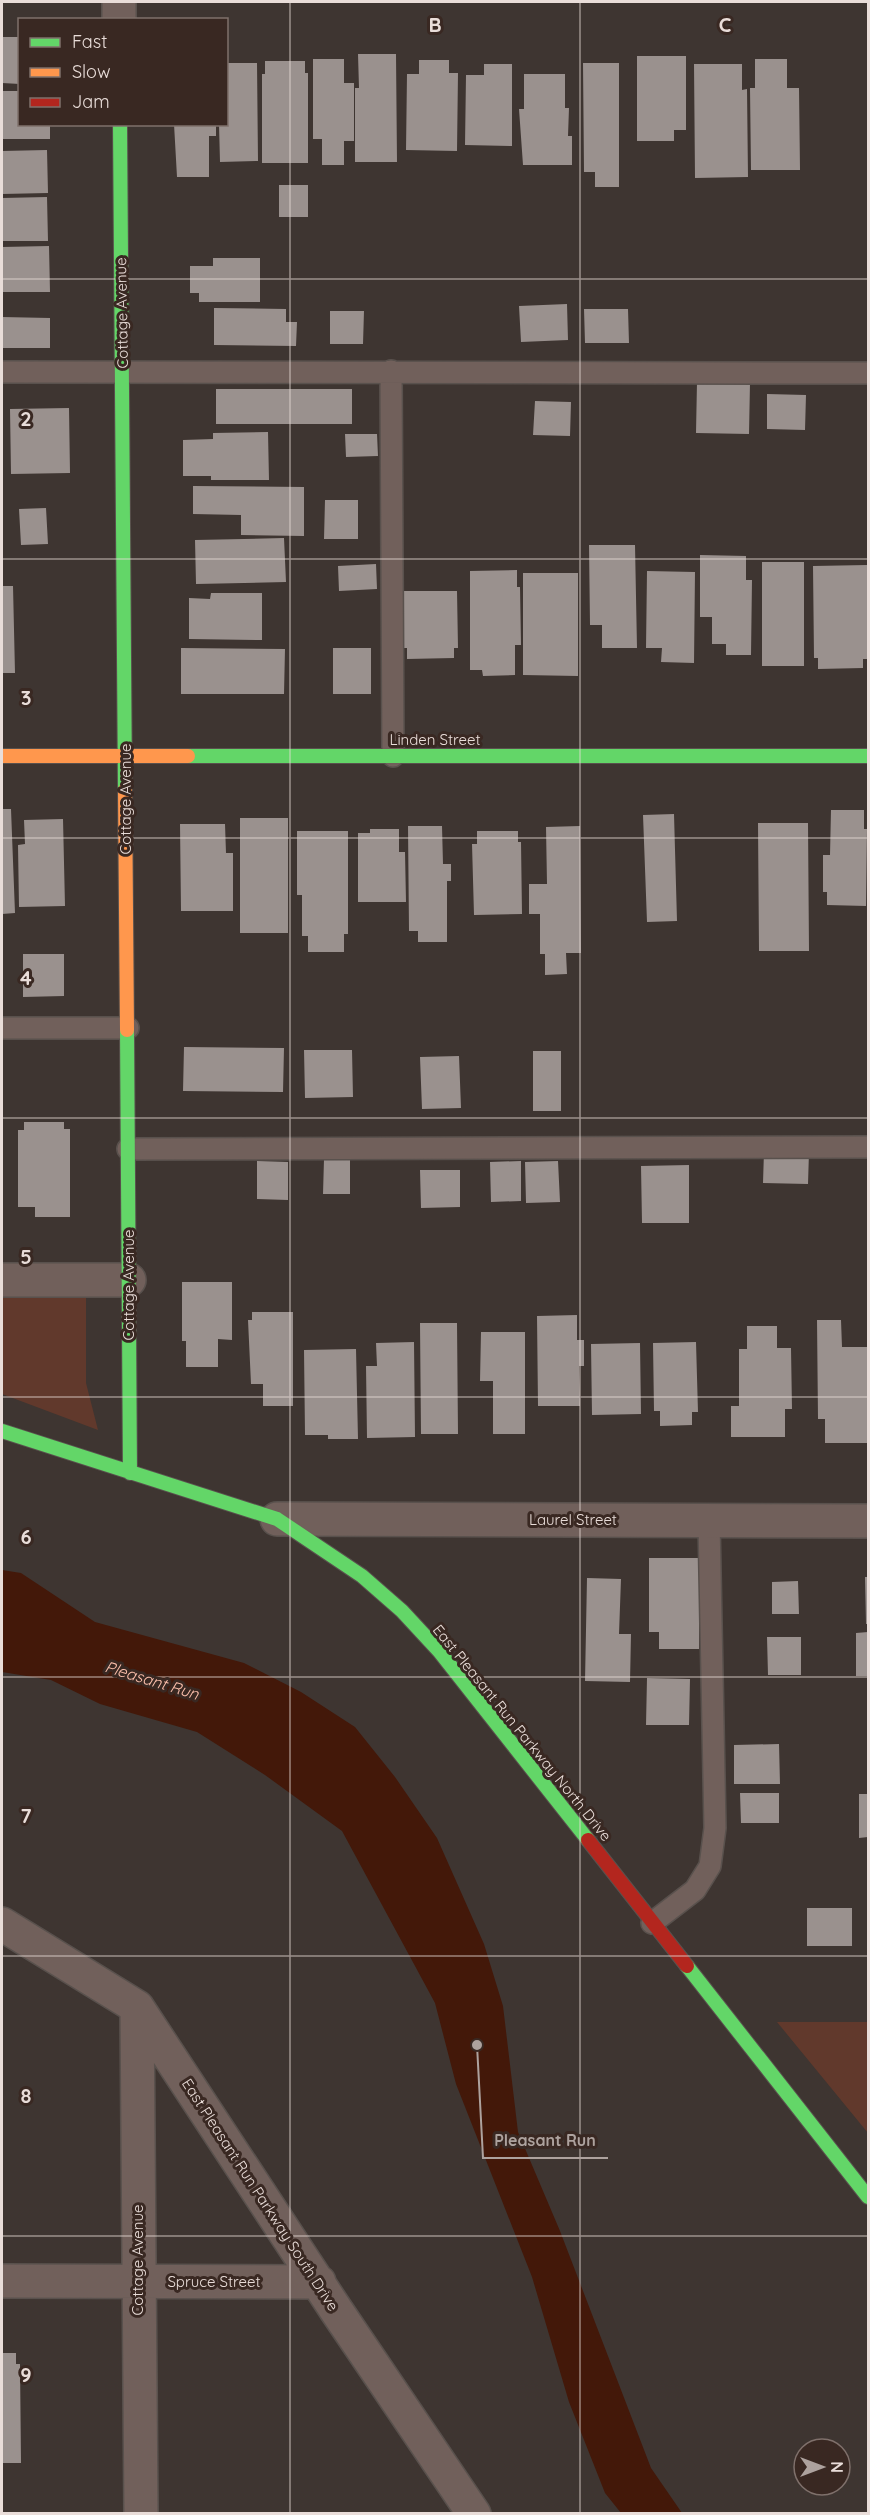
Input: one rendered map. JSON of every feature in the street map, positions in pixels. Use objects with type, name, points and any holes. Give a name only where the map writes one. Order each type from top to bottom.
[{"type":"street","points":[[119,2],[119,18]]},
{"type":"street","name":"Cottage Avenue","points":[[120,126],[130,1473]]},
{"type":"street","name":"Linden Street","points":[[2,756],[868,756]]},
{"type":"street","points":[[2,1280],[129,1280]]},
{"type":"street","name":"East Pleasant Run Parkway North Drive","points":[[2,1431],[277,1519],[348,1565],[402,1611],[439,1651],[868,2197]]},
{"type":"street","name":"Laurel Street","points":[[277,1519],[868,1521]]},
{"type":"street","name":"East Pleasant Run Parkway South Drive","points":[[2,1924],[137,2007],[474,2514]]},
{"type":"street","name":"Cottage Avenue","points":[[137,2007],[141,2514]]},
{"type":"street","name":"Spruce Street","points":[[2,2281],[319,2282]]},
{"type":"lane","points":[[2,372],[122,370],[868,373]]},
{"type":"lane","points":[[392,371],[393,756]]},
{"type":"lane","points":[[2,1028],[128,1028]]},
{"type":"lane","points":[[128,1149],[868,1147]]},
{"type":"lane","points":[[652,1923],[695,1890],[711,1866],[715,1828],[709,1521]]},
{"type":"shaded area","points":[[2,1295],[86,1296],[86,1383],[98,1430],[2,1394]]},
{"type":"shaded area","points":[[777,2022],[868,2022],[868,2133]]},
{"type":"water","name":"Pleasant Run","points":[[2,1570],[21,1573],[95,1622],[244,1663],[301,1692],[355,1727],[395,1777],[437,1838],[484,1944],[503,2006],[518,2132],[560,2231],[651,2468],[682,2513],[621,2513],[605,2493],[569,2402],[532,2277],[456,2084],[435,2003],[342,1831],[265,1775],[197,1732],[100,1704],[51,1680],[2,1672]]},
{"type":"building","points":[[2,37],[18,37],[18,84],[2,83]]},
{"type":"building","points":[[358,54],[396,54],[397,162],[355,162],[355,88],[359,88]]},
{"type":"building","points":[[637,56],[686,56],[686,130],[674,130],[674,141],[637,141]]},
{"type":"building","points":[[313,59],[344,59],[344,83],[354,83],[354,141],[344,141],[344,165],[322,165],[322,139],[313,139]]},
{"type":"building","points":[[755,59],[787,59],[787,88],[799,88],[800,170],[751,170],[750,88],[755,88]]},
{"type":"building","points":[[419,60],[449,60],[449,73],[458,73],[457,151],[406,150],[407,74],[419,74]]},
{"type":"building","points":[[265,61],[305,61],[305,73],[308,73],[308,163],[262,163],[262,74],[265,74]]},
{"type":"building","points":[[228,63],[257,63],[258,161],[220,162],[219,126],[228,126]]},
{"type":"building","points":[[583,63],[619,63],[619,187],[595,187],[595,172],[584,172]]},
{"type":"building","points":[[484,64],[512,64],[512,146],[465,145],[466,75],[484,75]]},
{"type":"building","points":[[694,64],[742,64],[742,90],[747,89],[748,177],[695,178]]},
{"type":"building","points":[[524,74],[565,74],[565,108],[569,108],[568,136],[572,136],[572,165],[523,165],[519,109],[524,109]]},
{"type":"building","points":[[2,91],[18,91],[18,126],[50,126],[50,139],[2,139]]},
{"type":"building","points":[[174,126],[216,126],[216,136],[209,136],[209,177],[177,177]]},
{"type":"building","points":[[47,150],[48,193],[2,194],[2,151]]},
{"type":"building","points":[[279,185],[308,185],[308,217],[279,217]]},
{"type":"building","points":[[47,197],[48,241],[2,241],[2,198]]},
{"type":"building","points":[[49,246],[50,292],[2,292],[2,247]]},
{"type":"building","points":[[213,258],[260,258],[260,302],[199,302],[199,293],[190,293],[190,266],[213,266]]},
{"type":"building","points":[[567,304],[568,340],[521,342],[519,306]]},
{"type":"building","points":[[214,308],[286,309],[286,322],[297,322],[296,346],[214,345]]},
{"type":"building","points":[[584,309],[628,309],[629,343],[585,343]]},
{"type":"building","points":[[330,311],[364,311],[363,344],[330,344]]},
{"type":"building","points":[[2,317],[50,318],[50,348],[2,348]]},
{"type":"building","points":[[697,382],[750,383],[749,434],[696,433]]},
{"type":"building","points":[[216,389],[352,389],[352,424],[216,424]]},
{"type":"building","points":[[767,394],[806,395],[805,430],[767,429]]},
{"type":"building","points":[[535,401],[571,402],[570,436],[533,435]]},
{"type":"building","points":[[69,408],[70,473],[11,474],[10,409]]},
{"type":"building","points":[[268,432],[269,480],[211,480],[211,476],[183,476],[183,440],[213,439],[213,433]]},
{"type":"building","points":[[345,434],[377,434],[378,456],[346,457]]},
{"type":"building","points":[[193,486],[304,487],[304,536],[241,535],[241,515],[193,514]]},
{"type":"building","points":[[325,500],[358,500],[358,539],[324,539]]},
{"type":"building","points":[[46,508],[48,544],[21,545],[19,509]]},
{"type":"building","points":[[284,538],[286,582],[196,584],[195,540]]},
{"type":"building","points":[[589,545],[635,545],[637,648],[602,648],[602,625],[590,625]]},
{"type":"building","points":[[700,555],[746,556],[746,580],[752,580],[751,655],[726,655],[726,644],[712,644],[712,617],[700,617]]},
{"type":"building","points":[[762,562],[804,562],[804,666],[762,666]]},
{"type":"building","points":[[376,564],[377,589],[339,591],[338,566]]},
{"type":"building","points":[[867,565],[868,659],[863,659],[863,668],[818,669],[818,658],[814,658],[813,566]]},
{"type":"building","points":[[517,570],[517,587],[520,587],[521,645],[515,645],[515,675],[483,676],[482,670],[470,670],[470,571]]},
{"type":"building","points":[[647,571],[695,572],[694,663],[661,662],[662,648],[646,648]]},
{"type":"building","points":[[523,573],[578,573],[578,676],[523,675]]},
{"type":"building","points":[[2,586],[13,586],[15,673],[2,673]]},
{"type":"building","points":[[402,591],[457,591],[458,648],[454,648],[454,658],[407,659],[407,648],[402,648]]},
{"type":"building","points":[[211,593],[262,593],[262,640],[189,639],[189,598],[210,599]]},
{"type":"building","points":[[181,648],[285,649],[284,694],[181,694]]},
{"type":"building","points":[[333,648],[371,648],[371,694],[333,694]]},
{"type":"building","points":[[2,809],[11,809],[15,913],[2,914]]},
{"type":"building","points":[[831,810],[864,810],[864,829],[867,829],[866,906],[827,905],[827,892],[823,892],[823,855],[830,855]]},
{"type":"building","points":[[674,814],[677,921],[647,922],[643,815]]},
{"type":"building","points":[[240,818],[288,818],[288,933],[240,933]]},
{"type":"building","points":[[63,819],[65,906],[19,907],[18,845],[25,844],[24,820]]},
{"type":"building","points":[[758,823],[808,823],[809,951],[759,951]]},
{"type":"building","points":[[180,824],[225,824],[226,853],[233,853],[233,911],[181,911]]},
{"type":"building","points":[[408,826],[442,826],[443,864],[451,864],[451,881],[447,881],[447,942],[418,942],[418,931],[409,931]]},
{"type":"building","points":[[580,826],[581,953],[566,953],[567,974],[545,975],[545,954],[540,954],[540,914],[529,914],[529,884],[547,884],[546,827]]},
{"type":"building","points":[[370,829],[399,829],[399,852],[405,852],[406,902],[358,902],[358,833],[370,833]]},
{"type":"building","points":[[297,831],[348,831],[348,934],[344,934],[344,952],[308,952],[308,936],[302,936],[302,895],[297,895]]},
{"type":"building","points":[[477,831],[518,831],[518,842],[521,842],[522,914],[474,915],[472,844],[477,844]]},
{"type":"building","points":[[23,954],[64,954],[64,996],[23,997]]},
{"type":"building","points":[[184,1047],[284,1048],[283,1092],[183,1091]]},
{"type":"building","points":[[304,1050],[352,1050],[353,1097],[305,1098]]},
{"type":"building","points":[[533,1051],[561,1051],[561,1111],[533,1111]]},
{"type":"building","points":[[459,1056],[461,1108],[422,1109],[420,1057]]},
{"type":"building","points":[[24,1122],[64,1122],[64,1129],[70,1129],[70,1217],[35,1217],[35,1207],[18,1207],[18,1130],[24,1130]]},
{"type":"building","points":[[764,1151],[809,1152],[808,1184],[763,1183]]},
{"type":"building","points":[[324,1159],[350,1159],[350,1194],[323,1194]]},
{"type":"building","points":[[257,1161],[288,1162],[288,1200],[257,1199]]},
{"type":"building","points":[[521,1161],[521,1201],[491,1202],[490,1162]]},
{"type":"building","points":[[558,1161],[560,1202],[526,1203],[525,1162]]},
{"type":"building","points":[[689,1165],[689,1223],[642,1223],[641,1166]]},
{"type":"building","points":[[420,1170],[460,1170],[460,1207],[421,1208]]},
{"type":"building","points":[[182,1282],[232,1282],[232,1340],[218,1339],[218,1367],[186,1367],[186,1341],[182,1341]]},
{"type":"building","points":[[252,1312],[293,1312],[293,1406],[263,1406],[263,1384],[251,1384],[248,1320],[252,1320]]},
{"type":"building","points":[[577,1315],[577,1340],[584,1340],[584,1366],[579,1366],[580,1406],[538,1406],[537,1316]]},
{"type":"building","points":[[817,1320],[841,1320],[842,1347],[868,1347],[868,1443],[825,1443],[825,1419],[818,1419]]},
{"type":"building","points":[[420,1323],[457,1323],[458,1434],[421,1434]]},
{"type":"building","points":[[747,1326],[777,1326],[777,1348],[791,1348],[792,1409],[785,1409],[785,1437],[731,1437],[731,1406],[739,1406],[739,1349],[747,1349]]},
{"type":"building","points":[[481,1332],[525,1332],[525,1434],[493,1434],[493,1381],[480,1381]]},
{"type":"building","points":[[414,1342],[415,1437],[367,1438],[366,1366],[377,1366],[376,1343]]},
{"type":"building","points":[[696,1342],[698,1412],[692,1412],[692,1425],[660,1426],[660,1411],[654,1411],[653,1343]]},
{"type":"building","points":[[640,1343],[641,1414],[592,1415],[591,1344]]},
{"type":"building","points":[[356,1349],[358,1439],[328,1439],[328,1435],[305,1435],[304,1350]]},
{"type":"building","points":[[649,1558],[699,1558],[699,1649],[659,1649],[659,1632],[649,1632]]},
{"type":"building","points":[[865,1577],[868,1577],[868,1624],[866,1624]]},
{"type":"building","points":[[587,1578],[621,1579],[619,1634],[631,1634],[630,1682],[585,1681]]},
{"type":"building","points":[[798,1581],[799,1614],[772,1614],[772,1582]]},
{"type":"building","points":[[868,1632],[868,1676],[856,1676],[856,1633]]},
{"type":"building","points":[[767,1637],[801,1637],[801,1675],[768,1675]]},
{"type":"building","points":[[647,1678],[690,1679],[689,1725],[646,1725]]},
{"type":"building","points":[[779,1744],[780,1784],[734,1784],[734,1745]]},
{"type":"building","points":[[740,1793],[779,1793],[779,1823],[741,1823]]},
{"type":"building","points":[[859,1794],[868,1794],[868,1837],[859,1838]]},
{"type":"building","points":[[807,1908],[852,1908],[852,1946],[807,1946]]},
{"type":"building","points":[[2,2353],[16,2353],[16,2364],[20,2364],[21,2463],[2,2463]]},
{"type":"traffic: fast","points":[[120,126],[125,790]]},
{"type":"traffic: fast","points":[[188,756],[868,756]]},
{"type":"traffic: fast","points":[[127,1030],[130,1473]]},
{"type":"traffic: fast","points":[[2,1431],[277,1519],[362,1576],[402,1611],[439,1651],[588,1840]]},
{"type":"traffic: fast","points":[[687,1966],[868,2197]]},
{"type":"traffic: slow","points":[[2,756],[188,756]]},
{"type":"traffic: slow","points":[[125,790],[127,1030]]},
{"type":"traffic: jam","points":[[588,1840],[687,1966]]},
{"type":"place","name":"Pleasant Run","points":[[477,2045]]}]
